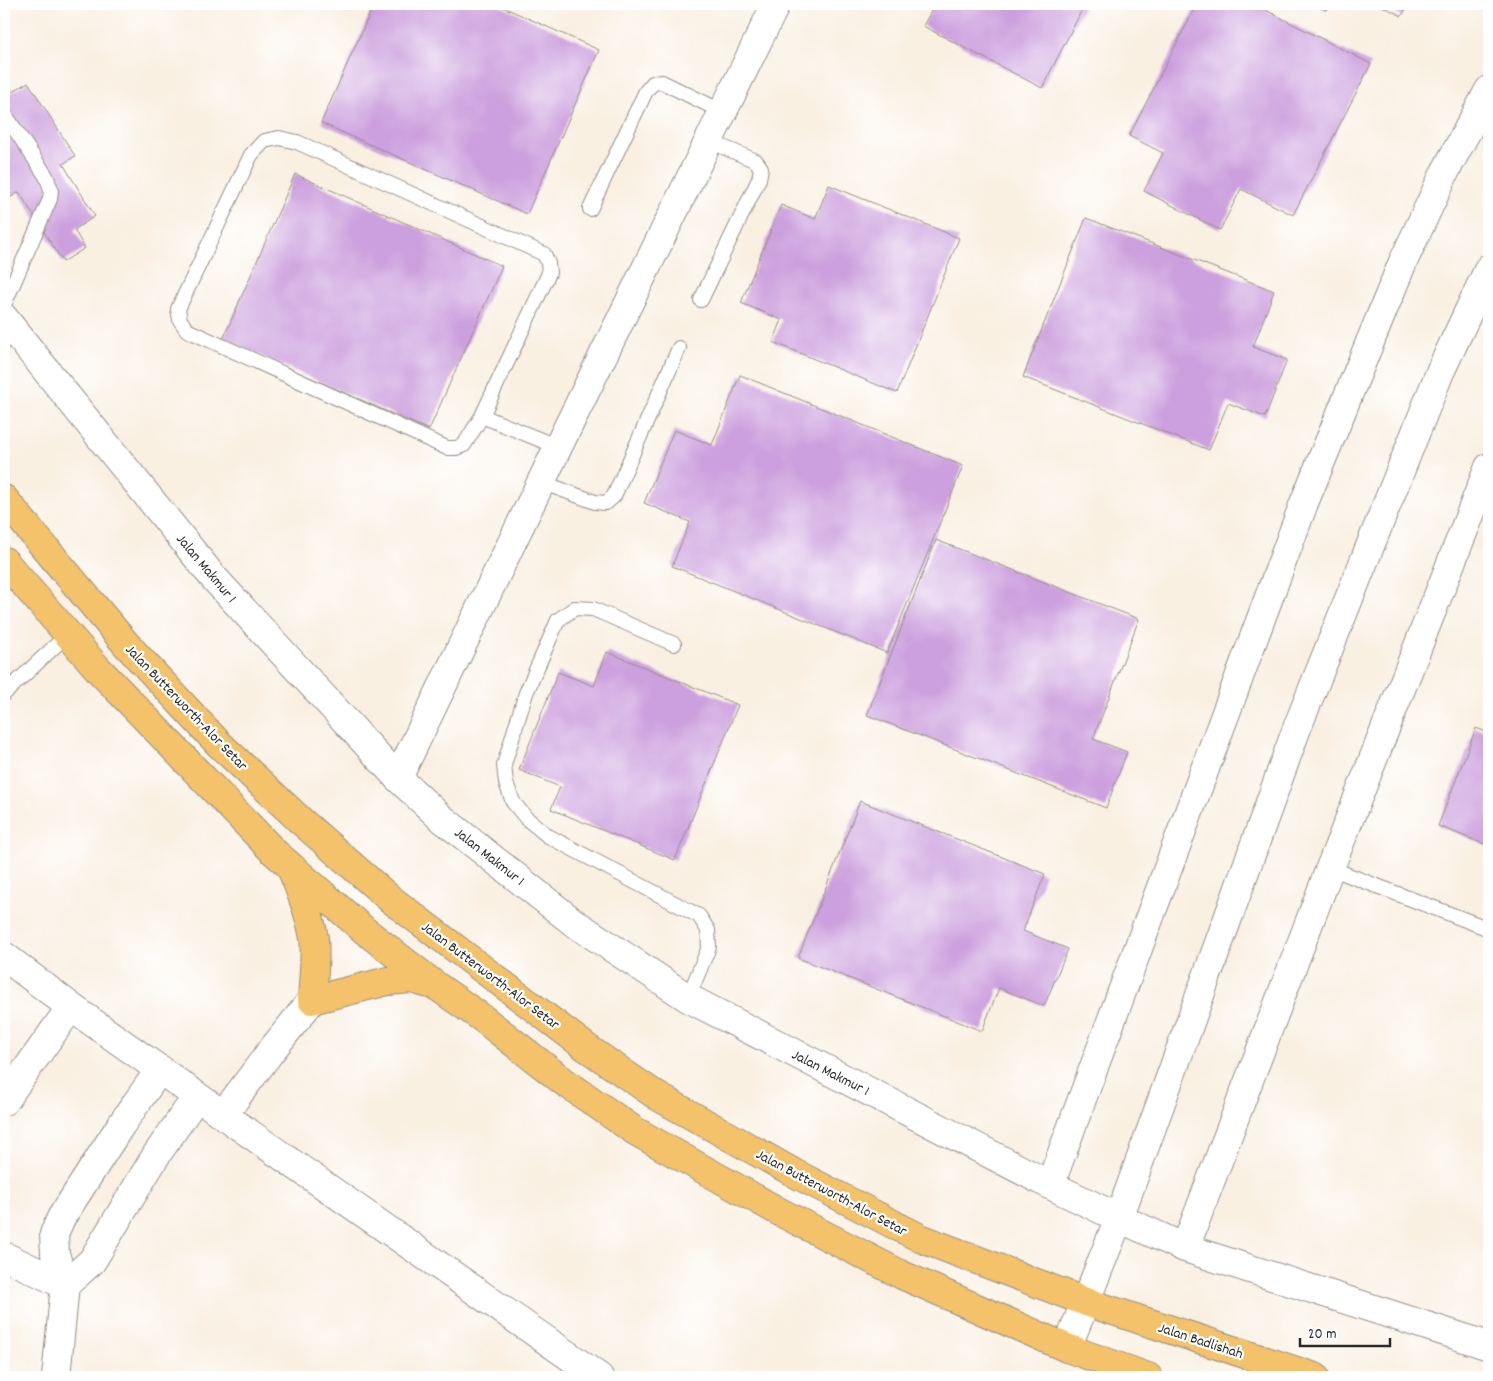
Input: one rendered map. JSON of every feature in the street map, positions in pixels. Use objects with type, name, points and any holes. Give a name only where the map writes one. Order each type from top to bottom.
[{"type":"main road","name":"Jalan Butterworth-Alor Setar","points":[[4,499],[126,644],[218,743],[301,821],[389,898],[587,1048],[657,1096],[796,1174],[911,1234],[1086,1302]]},
{"type":"main road","points":[[4,561],[99,670],[273,851],[364,930],[563,1081],[635,1131],[776,1210],[902,1275],[1067,1348],[1148,1377]]},
{"type":"main road","points":[[289,864],[300,888],[314,938],[312,1000],[388,981],[412,980],[435,985]]},
{"type":"main road","name":"Jalan Badlishah","points":[[1086,1302],[1315,1377]]},
{"type":"street","points":[[398,778],[776,4]]},
{"type":"street","points":[[1050,1185],[1304,503],[1402,264],[1445,172],[1489,90]]},
{"type":"street","points":[[1067,1348],[1118,1218],[1297,728],[1440,372],[1489,268]]},
{"type":"street","name":"Jalan Makmur 1","points":[[4,318],[212,577],[398,778],[440,817],[573,922],[688,998],[1050,1185],[1118,1218],[1185,1248],[1489,1346]]},
{"type":"street","points":[[1185,1248],[1330,868],[1489,467]]},
{"type":"street","points":[[4,956],[222,1116],[599,1377]]},
{"type":"street","points":[[222,1116],[312,1000]]},
{"type":"street","points":[[4,1101],[71,1007]]},
{"type":"street","points":[[56,1377],[65,1285],[55,1254],[54,1234],[61,1218],[160,1069]]},
{"type":"street","points":[[65,1285],[92,1261],[157,1154],[197,1096]]},
{"type":"street","points":[[4,1256],[65,1285]]},
{"type":"lane","points":[[590,209],[646,91],[653,83],[662,82],[723,112]]},
{"type":"lane","points":[[4,113],[46,176],[51,189],[50,199],[4,305]]},
{"type":"lane","points":[[279,138],[297,142],[544,254],[548,263],[549,273],[482,416],[464,445],[456,448],[447,448],[187,330],[180,320],[178,309],[252,155],[264,141],[279,138]]},
{"type":"lane","points":[[701,300],[759,179],[761,168],[756,161],[709,141]]},
{"type":"lane","points":[[541,482],[595,502],[606,503],[614,496],[679,348]]},
{"type":"lane","points":[[482,416],[558,447]]},
{"type":"lane","points":[[674,644],[593,609],[575,608],[558,620],[526,693],[504,765],[506,783],[513,802],[526,818],[548,836],[698,916],[708,930],[709,947],[688,998]]},
{"type":"lane","points":[[4,694],[68,634]]},
{"type":"lane","points":[[1330,868],[1489,929]]},
{"type":"building","points":[[374,4],[496,4],[599,50],[527,214],[321,123]]},
{"type":"building","points":[[935,4],[1085,4],[1042,88],[923,26]]},
{"type":"building","points":[[1197,4],[1254,4],[1371,64],[1293,215],[1241,189],[1220,230],[1144,191],[1163,153],[1129,136]]},
{"type":"building","points":[[1314,4],[1329,4],[1326,10]]},
{"type":"building","points":[[1378,4],[1408,4],[1402,16]]},
{"type":"building","points":[[28,82],[75,156],[63,164],[95,216],[74,230],[85,248],[63,262],[19,192],[6,200],[4,195],[4,97]]},
{"type":"building","points":[[295,174],[502,266],[429,430],[223,339]]},
{"type":"building","points":[[829,185],[959,238],[897,393],[773,342],[782,320],[741,303],[781,205],[815,219]]},
{"type":"building","points":[[1086,218],[1274,291],[1253,347],[1287,360],[1265,417],[1228,403],[1209,450],[1023,377]]},
{"type":"building","points":[[740,375],[963,466],[887,653],[672,566],[690,522],[644,503],[674,430],[712,445]]},
{"type":"building","points":[[936,540],[1139,619],[1093,739],[1127,752],[1106,808],[867,715]]},
{"type":"building","points":[[607,652],[738,705],[675,860],[551,809],[560,787],[519,770],[558,672],[594,686]]},
{"type":"building","points":[[1476,728],[1489,733],[1489,846],[1438,826]]},
{"type":"building","points":[[860,801],[1045,874],[1023,931],[1068,949],[1044,1006],[999,988],[982,1031],[798,958]]}]
